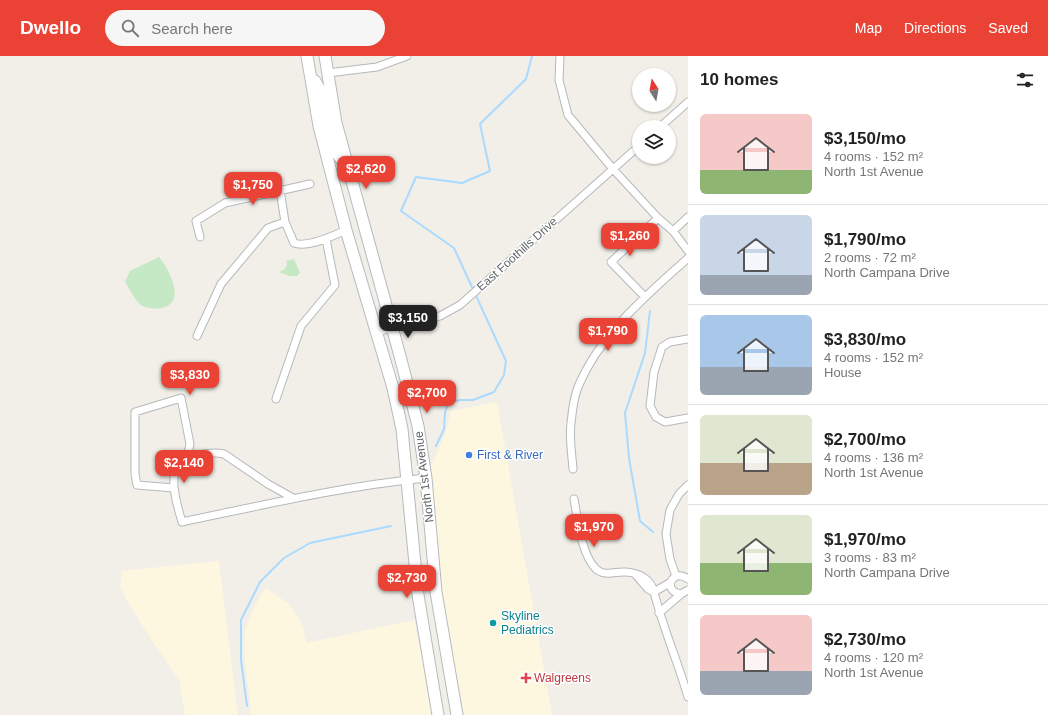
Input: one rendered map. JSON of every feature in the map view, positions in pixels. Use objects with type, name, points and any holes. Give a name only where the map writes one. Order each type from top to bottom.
[{"type":"main road","name":"North 1st Avenue","points":[[307,56],[319,126],[346,230],[393,388],[402,430],[418,595],[438,715]]},
{"type":"main road","name":"North 1st Avenue","points":[[325,56],[336,123],[418,426],[426,478],[436,592],[457,715]]},
{"type":"main road","points":[[311,76],[316,81],[324,97],[332,147],[348,168]]},
{"type":"street","points":[[328,73],[377,66],[407,56]]},
{"type":"street","points":[[560,56],[559,80],[568,115],[613,169],[658,218],[674,230],[688,251]]},
{"type":"street","points":[[668,120],[688,102]]},
{"type":"street","name":"East Foothills Drive","points":[[377,332],[440,316],[460,305],[632,152]]},
{"type":"street","points":[[200,237],[196,221],[225,203],[310,184]]},
{"type":"street","points":[[280,190],[285,222],[294,243],[299,245],[326,239],[346,230]]},
{"type":"street","points":[[674,230],[688,217]]},
{"type":"street","points":[[645,297],[611,262],[658,218]]},
{"type":"street","points":[[197,336],[222,284],[268,228],[285,222]]},
{"type":"street","points":[[276,399],[301,326],[336,285],[326,239]]},
{"type":"street","points":[[573,469],[571,425],[577,389],[596,352],[619,324],[645,297],[688,258]]},
{"type":"street","points":[[688,339],[670,342],[662,348],[654,372],[650,406],[656,417],[666,422],[688,418]]},
{"type":"street","points":[[174,488],[138,485],[135,474],[135,412],[181,398],[190,444],[187,457]]},
{"type":"street","points":[[293,498],[268,484],[224,454],[215,452],[187,457],[177,465],[174,474],[174,497],[182,522],[293,498],[382,482],[426,478]]},
{"type":"street","points":[[676,576],[670,559],[666,534],[670,510],[679,494],[688,484]]},
{"type":"street","points":[[574,499],[585,550],[597,569],[604,573],[627,572],[636,575],[648,589],[654,592]]},
{"type":"street","points":[[654,592],[671,582],[676,576],[681,575],[688,579]]},
{"type":"street","points":[[671,582],[674,592],[681,594]]},
{"type":"street","points":[[659,613],[681,594],[688,590]]},
{"type":"street","points":[[654,592],[659,613],[680,669],[688,697]]},
{"type":"shaded area","points":[[497,402],[552,715],[464,715],[441,592],[430,468],[445,435],[451,411]]},
{"type":"shaded area","points":[[219,561],[238,715],[185,715],[179,680],[126,599],[120,586],[122,571]]},
{"type":"shaded area","points":[[266,588],[290,605],[303,627],[306,643],[414,620],[434,715],[251,715],[244,650],[245,630],[255,605]]},
{"type":"green space","points":[[159,257],[171,277],[175,292],[169,305],[154,309],[139,303],[125,282],[130,271]]},
{"type":"green space","points":[[294,259],[300,273],[297,276],[289,276],[279,272],[284,270],[287,265],[286,261]]},
{"type":"waterway","points":[[436,446],[444,429],[445,412],[449,402],[473,400],[494,392],[504,375],[506,361],[454,248],[401,211],[416,177],[462,183],[490,171],[480,124],[526,79],[532,56]]},
{"type":"waterway","points":[[650,311],[645,353],[625,413],[629,458],[640,521],[653,532]]},
{"type":"waterway","points":[[247,706],[241,660],[241,620],[260,582],[284,558],[310,543],[391,526]]},
{"type":"place","name":"First & River","points":[[469,455]]},
{"type":"place","name":"Skyline Pediatrics","points":[[493,623]]},
{"type":"place","name":"Walgreens","points":[[526,678]]}]
